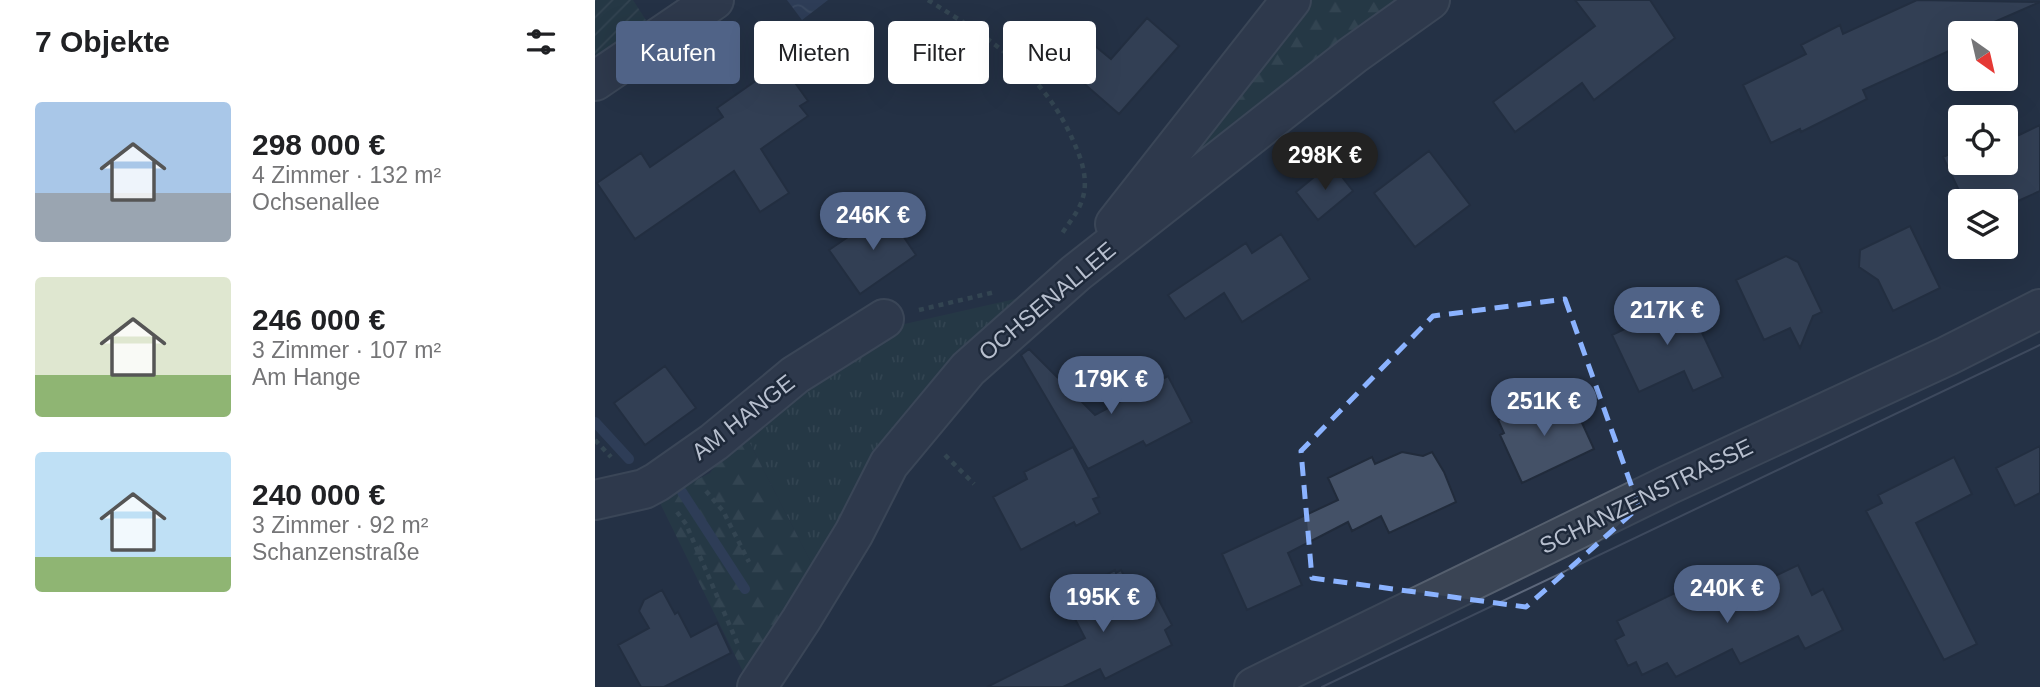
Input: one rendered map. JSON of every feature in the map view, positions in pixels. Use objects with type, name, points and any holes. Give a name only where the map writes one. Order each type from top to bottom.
[{"type":"street","points":[[595,81],[714,0]]},
{"type":"street","points":[[1076,273],[1291,0]]},
{"type":"street","name":"OCHSENALLEE","points":[[757,687],[848,544],[889,464],[968,369],[1076,273],[1353,55],[1430,0]]},
{"type":"street","name":"SCHANZENSTRASSE","points":[[1254,687],[1679,479],[1947,356],[2040,309]]},
{"type":"street","name":"AM HANGE","points":[[595,500],[644,489],[670,473],[714,442],[795,375],[884,319]]},
{"type":"path","points":[[928,0],[998,47],[1042,86],[1056,107],[1083,164],[1083,197],[1061,236]]},
{"type":"path","points":[[884,319],[1001,291]]},
{"type":"path","points":[[595,440],[610,456]]},
{"type":"path","points":[[670,473],[723,511],[749,562]]},
{"type":"path","points":[[670,473],[686,523],[740,648]]},
{"type":"highlighted area","points":[[1565,299],[1639,507],[1526,607],[1312,578],[1301,451],[1433,316]]},
{"type":"green space","points":[[595,0],[633,0],[646,21],[616,21],[616,51],[595,65]]},
{"type":"green space","points":[[1307,0],[1414,0],[1130,219]]},
{"type":"green space","points":[[1028,296],[817,574],[742,428],[887,328]]},
{"type":"green space","points":[[742,428],[817,574],[749,684],[658,499],[710,473]]},
{"type":"water","points":[[787,0],[828,0],[802,20]]},
{"type":"building","points":[[1575,0],[1650,0],[1675,38],[1594,100],[1582,83],[1515,132],[1493,102],[1595,26]]},
{"type":"building","points":[[1917,0],[2040,2],[1996,21],[1948,21],[1948,51],[1863,90],[1867,99],[1801,132],[1800,129],[1771,143],[1743,85],[1806,54],[1801,45],[1840,25],[1843,34]]},
{"type":"building","points":[[1147,18],[1179,46],[1119,114],[1085,84],[1096,84],[1096,47],[1111,59]]},
{"type":"building","points":[[754,82],[796,84],[808,101],[800,106],[808,116],[761,149],[789,193],[760,212],[734,171],[635,239],[597,183],[641,153],[650,167],[723,117],[717,108]]},
{"type":"building","points":[[2040,125],[2040,191],[2018,201],[2018,189],[1958,189],[1952,175],[2018,175],[2018,132],[2019,135]]},
{"type":"building","points":[[1429,151],[1470,205],[1415,247],[1374,193]]},
{"type":"building","points":[[1948,155],[1948,167],[1943,157]]},
{"type":"building","points":[[1331,163],[1353,191],[1318,220],[1296,192]]},
{"type":"building","points":[[886,211],[916,255],[860,294],[829,250]]},
{"type":"building","points":[[1910,226],[1940,288],[1893,311],[1878,280],[1859,267],[1860,250]]},
{"type":"building","points":[[1281,234],[1310,279],[1242,322],[1224,293],[1185,319],[1168,295],[1246,243],[1252,253]]},
{"type":"building","points":[[1786,256],[1798,262],[1822,312],[1813,316],[1800,348],[1790,328],[1764,340],[1736,280]]},
{"type":"building","points":[[1670,295],[1676,306],[1687,301],[1723,377],[1693,391],[1684,371],[1639,392],[1612,335],[1650,317],[1645,307]]},
{"type":"building","points":[[1029,349],[1095,415],[1168,376],[1192,422],[1146,446],[1143,441],[1088,469],[1021,355]]},
{"type":"building","points":[[665,366],[696,408],[645,445],[614,403]]},
{"type":"building","points":[[1541,400],[1547,413],[1572,401],[1594,449],[1522,483],[1500,435],[1504,433],[1498,420]]},
{"type":"building","points":[[2040,446],[2040,493],[2015,506],[1996,468]]},
{"type":"building","points":[[1073,447],[1099,497],[1093,499],[1100,513],[1076,526],[1074,522],[1021,550],[993,497],[1027,479],[1024,472]]},
{"type":"building","points":[[1402,452],[1423,456],[1432,452],[1444,472],[1456,502],[1389,533],[1381,516],[1352,531],[1348,522],[1288,553],[1302,585],[1247,610],[1222,554],[1338,500],[1328,478],[1372,457],[1375,464]]},
{"type":"building","points":[[1954,457],[1972,494],[1916,523],[1977,644],[1944,660],[1866,511],[1882,503],[1878,495]]},
{"type":"building","points":[[1798,565],[1812,595],[1823,589],[1843,630],[1805,649],[1798,636],[1740,664],[1732,649],[1676,677],[1667,663],[1642,675],[1636,662],[1628,666],[1615,640],[1624,635],[1617,621],[1685,588],[1691,601],[1706,594],[1712,606]]},
{"type":"building","points":[[1115,570],[1116,573],[1121,570],[1129,585],[1140,580],[1145,588],[1151,585],[1172,625],[1165,630],[1172,645],[1105,679],[1100,669],[1063,687],[987,687],[1085,638],[1064,598]]},
{"type":"building","points":[[662,590],[691,637],[717,623],[731,653],[664,687],[641,687],[618,645],[649,628],[639,611],[644,600]]},
{"type":"waterway","points":[[595,422],[629,459]]},
{"type":"waterway","points":[[682,492],[745,589]]},
{"type":"tram line","points":[[1322,687],[2040,345]]}]
